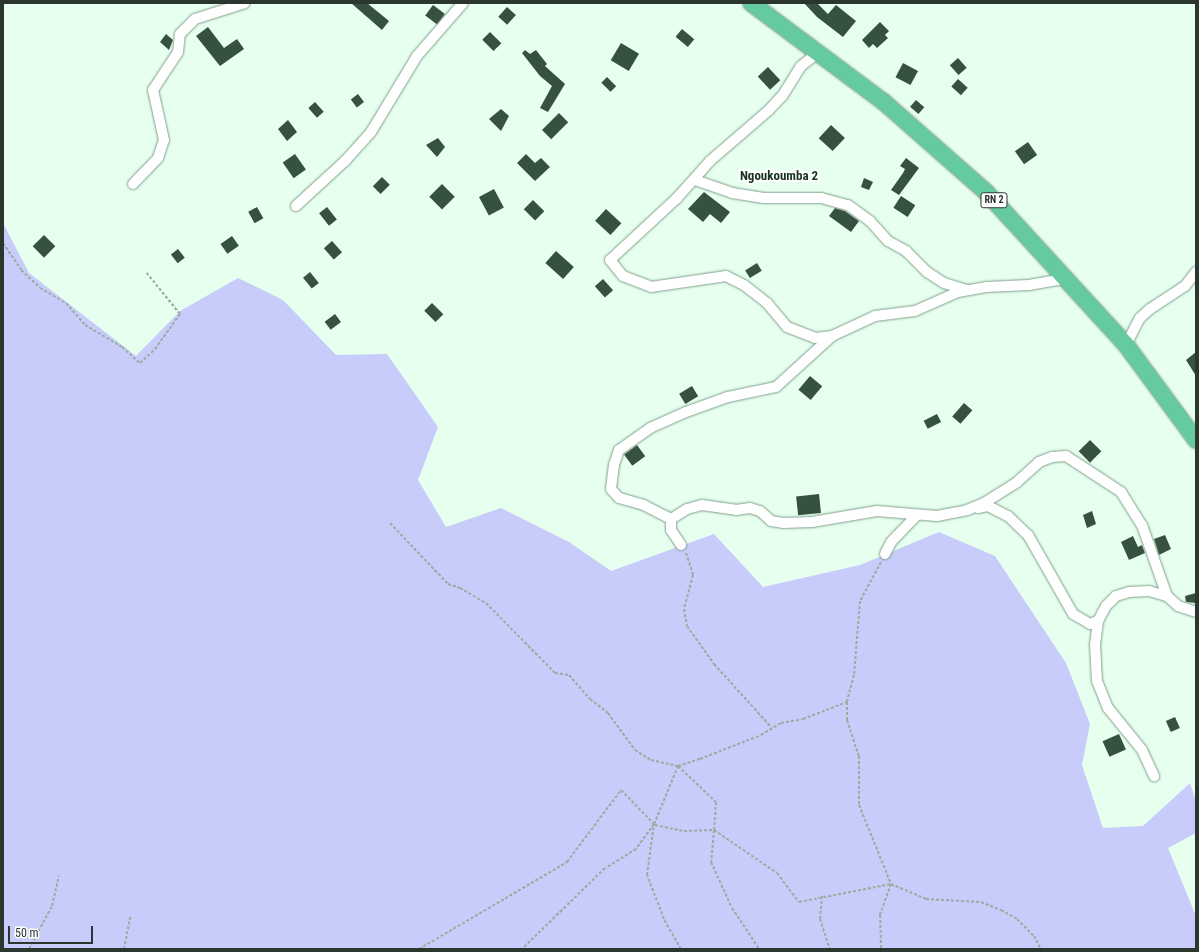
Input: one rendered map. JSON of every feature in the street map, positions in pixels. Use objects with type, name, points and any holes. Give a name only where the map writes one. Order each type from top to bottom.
[{"type":"main road","name":"RN 2","points":[[751,3],[886,102],[980,186],[1067,278],[1126,345],[1196,440]]},
{"type":"street","points":[[132,184],[158,158],[164,140],[155,108],[153,90],[178,52],[180,34],[195,19],[245,3]]},
{"type":"street","points":[[296,206],[345,161],[371,132],[417,56],[462,3]]},
{"type":"street","points":[[819,52],[801,66],[782,96],[769,110],[721,150],[695,180],[610,260],[624,276],[651,286],[726,276],[744,285],[766,302],[787,327],[815,338],[832,336],[876,316],[915,311],[958,292],[986,287],[1029,285],[1067,278]]},
{"type":"street","points":[[695,180],[748,196],[764,198],[821,198],[848,205],[870,221],[888,241],[906,251],[927,272],[944,283],[969,290]]},
{"type":"street","points":[[1126,345],[1140,318],[1150,309],[1185,286],[1196,272]]},
{"type":"street","points":[[671,519],[644,505],[619,498],[611,489],[614,465],[619,450],[650,428],[686,412],[728,397],[776,387],[832,336]]},
{"type":"street","points":[[967,510],[1000,494],[1039,462],[1052,457],[1066,456],[1110,483],[1131,505],[1142,525],[1167,596]]},
{"type":"street","points":[[671,519],[688,509],[702,505],[736,510],[750,508],[760,511],[770,521],[783,523],[812,522],[877,511],[916,516],[937,516],[988,506],[1008,516],[1028,535],[1073,614],[1090,624],[1098,621]]},
{"type":"street","points":[[885,554],[891,542],[916,516]]},
{"type":"street","points":[[671,519],[671,530],[681,545]]},
{"type":"street","points":[[1154,776],[1142,750],[1108,708],[1097,681],[1095,644],[1098,621],[1106,606],[1116,596],[1129,592],[1148,591],[1167,596],[1178,606],[1196,612]]},
{"type":"path","points":[[3,243],[21,270],[40,288],[66,303],[85,325],[122,347],[140,363],[156,349],[180,314],[146,272]]},
{"type":"path","points":[[390,523],[448,584],[460,588],[486,603],[555,673],[569,675],[590,699],[608,713],[634,750],[651,760],[678,766],[700,759],[781,723],[803,719],[847,702]]},
{"type":"path","points":[[681,545],[687,555],[693,575],[684,609],[687,626],[714,664],[772,728]]},
{"type":"path","points":[[881,949],[880,915],[891,884],[859,805],[859,756],[847,720],[847,702],[854,675],[860,601],[885,554]]},
{"type":"path","points":[[522,949],[605,868],[636,849],[654,824],[678,766]]},
{"type":"path","points":[[678,766],[716,802],[711,862],[732,908],[759,949]]},
{"type":"path","points":[[419,949],[567,862],[621,790],[654,824],[684,831],[714,830],[777,873],[799,902],[822,896],[891,884],[926,899],[981,902],[1001,910],[1017,919],[1034,936],[1042,949]]},
{"type":"path","points":[[654,824],[647,875],[664,919],[681,949]]},
{"type":"path","points":[[29,949],[52,906],[59,876]]},
{"type":"path","points":[[822,896],[820,919],[830,949]]},
{"type":"path","points":[[124,949],[130,917]]},
{"type":"shaded area","points":[[3,223],[29,273],[136,356],[180,311],[238,278],[283,300],[336,355],[387,354],[438,427],[418,480],[446,527],[501,508],[569,542],[611,571],[714,534],[763,587],[860,565],[939,532],[995,556],[1066,663],[1090,724],[1082,765],[1103,828],[1143,826],[1190,783],[1196,801],[1196,833],[1168,848],[1196,916],[1196,949],[3,949]]},
{"type":"building","points":[[351,3],[367,3],[389,21],[382,30]]},
{"type":"building","points":[[804,3],[817,3],[828,14],[836,5],[856,21],[843,37],[817,17]]},
{"type":"building","points":[[433,5],[445,14],[437,24],[425,15]]},
{"type":"building","points":[[507,7],[516,15],[507,25],[498,17]]},
{"type":"building","points":[[880,22],[889,31],[885,35],[888,38],[877,48],[873,44],[869,48],[862,40]]},
{"type":"building","points":[[208,27],[224,48],[237,39],[244,49],[220,66],[196,36]]},
{"type":"building","points":[[682,29],[694,39],[688,47],[676,37]]},
{"type":"building","points":[[490,32],[501,43],[494,51],[482,40]]},
{"type":"building","points":[[166,34],[173,40],[169,50],[160,42]]},
{"type":"building","points":[[621,43],[639,54],[629,71],[611,60]]},
{"type":"building","points":[[525,50],[530,54],[536,50],[547,64],[545,66],[565,84],[548,112],[540,108],[552,86],[540,76],[522,53]]},
{"type":"building","points":[[958,58],[967,68],[959,75],[950,65]]},
{"type":"building","points":[[903,63],[918,71],[910,85],[895,77]]},
{"type":"building","points":[[768,67],[780,80],[770,90],[758,77]]},
{"type":"building","points":[[607,77],[616,86],[611,92],[601,83]]},
{"type":"building","points":[[958,79],[968,88],[961,95],[951,86]]},
{"type":"building","points":[[358,94],[364,102],[357,107],[351,99]]},
{"type":"building","points":[[916,100],[924,107],[918,114],[910,107]]},
{"type":"building","points":[[315,102],[324,112],[317,118],[308,108]]},
{"type":"building","points":[[501,109],[509,116],[501,131],[489,119]]},
{"type":"building","points":[[559,113],[568,122],[551,139],[542,130]]},
{"type":"building","points":[[288,120],[297,132],[287,141],[278,129]]},
{"type":"building","points":[[831,125],[845,138],[833,151],[819,138]]},
{"type":"building","points":[[438,138],[445,147],[437,157],[426,145]]},
{"type":"building","points":[[1028,142],[1037,155],[1024,164],[1015,151]]},
{"type":"building","points":[[295,154],[306,170],[294,178],[283,163]]},
{"type":"building","points":[[526,154],[535,163],[541,158],[550,167],[535,181],[517,163]]},
{"type":"building","points":[[906,158],[919,168],[899,195],[891,190],[905,169],[900,166]]},
{"type":"building","points":[[382,177],[390,185],[381,194],[373,186]]},
{"type":"building","points":[[864,178],[873,182],[869,190],[861,187]]},
{"type":"building","points":[[442,184],[455,197],[442,209],[429,197]]},
{"type":"building","points":[[494,189],[504,208],[489,216],[479,197]]},
{"type":"building","points":[[704,192],[730,212],[721,223],[710,214],[703,222],[688,209]]},
{"type":"building","points":[[901,196],[915,205],[908,217],[893,208]]},
{"type":"building","points":[[533,200],[544,211],[535,221],[524,209]]},
{"type":"building","points":[[257,207],[263,218],[255,223],[248,212]]},
{"type":"building","points":[[327,207],[337,220],[329,226],[319,213]]},
{"type":"building","points":[[835,208],[845,211],[859,221],[851,232],[829,216]]},
{"type":"building","points":[[606,209],[621,223],[610,235],[595,221]]},
{"type":"building","points":[[44,235],[55,246],[44,258],[33,246]]},
{"type":"building","points":[[232,236],[239,246],[227,254],[221,244]]},
{"type":"building","points":[[332,241],[342,252],[334,260],[324,248]]},
{"type":"building","points":[[178,249],[185,258],[178,263],[171,255]]},
{"type":"building","points":[[556,251],[574,267],[563,279],[545,263]]},
{"type":"building","points":[[757,263],[762,271],[750,278],[745,270]]},
{"type":"building","points":[[310,272],[319,283],[312,289],[303,278]]},
{"type":"building","points":[[603,279],[613,290],[605,298],[595,286]]},
{"type":"building","points":[[432,303],[443,314],[436,322],[424,311]]},
{"type":"building","points":[[335,314],[341,322],[331,330],[325,322]]},
{"type":"building","points":[[1196,352],[1196,376],[1186,360]]},
{"type":"building","points":[[810,376],[822,386],[811,400],[798,390]]},
{"type":"building","points":[[692,386],[698,396],[685,404],[679,394]]},
{"type":"building","points":[[964,403],[972,410],[960,424],[952,417]]},
{"type":"building","points":[[937,414],[941,422],[928,429],[924,421]]},
{"type":"building","points":[[1090,440],[1101,451],[1090,463],[1079,451]]},
{"type":"building","points":[[637,445],[645,456],[632,466],[624,454]]},
{"type":"building","points":[[819,494],[821,513],[798,515],[796,496]]},
{"type":"building","points":[[1092,511],[1096,524],[1087,528],[1083,515]]},
{"type":"building","points":[[1165,535],[1171,549],[1159,555],[1154,539]]},
{"type":"building","points":[[1133,536],[1138,547],[1142,545],[1145,553],[1129,560],[1121,542]]},
{"type":"building","points":[[1196,593],[1196,603],[1186,602],[1185,596]]},
{"type":"building","points":[[1175,717],[1180,728],[1171,732],[1166,721]]},
{"type":"building","points":[[1119,734],[1126,750],[1109,757],[1103,741]]},
{"type":"district","name":"Ngoukoumba 2","points":[[779,176]]}]
